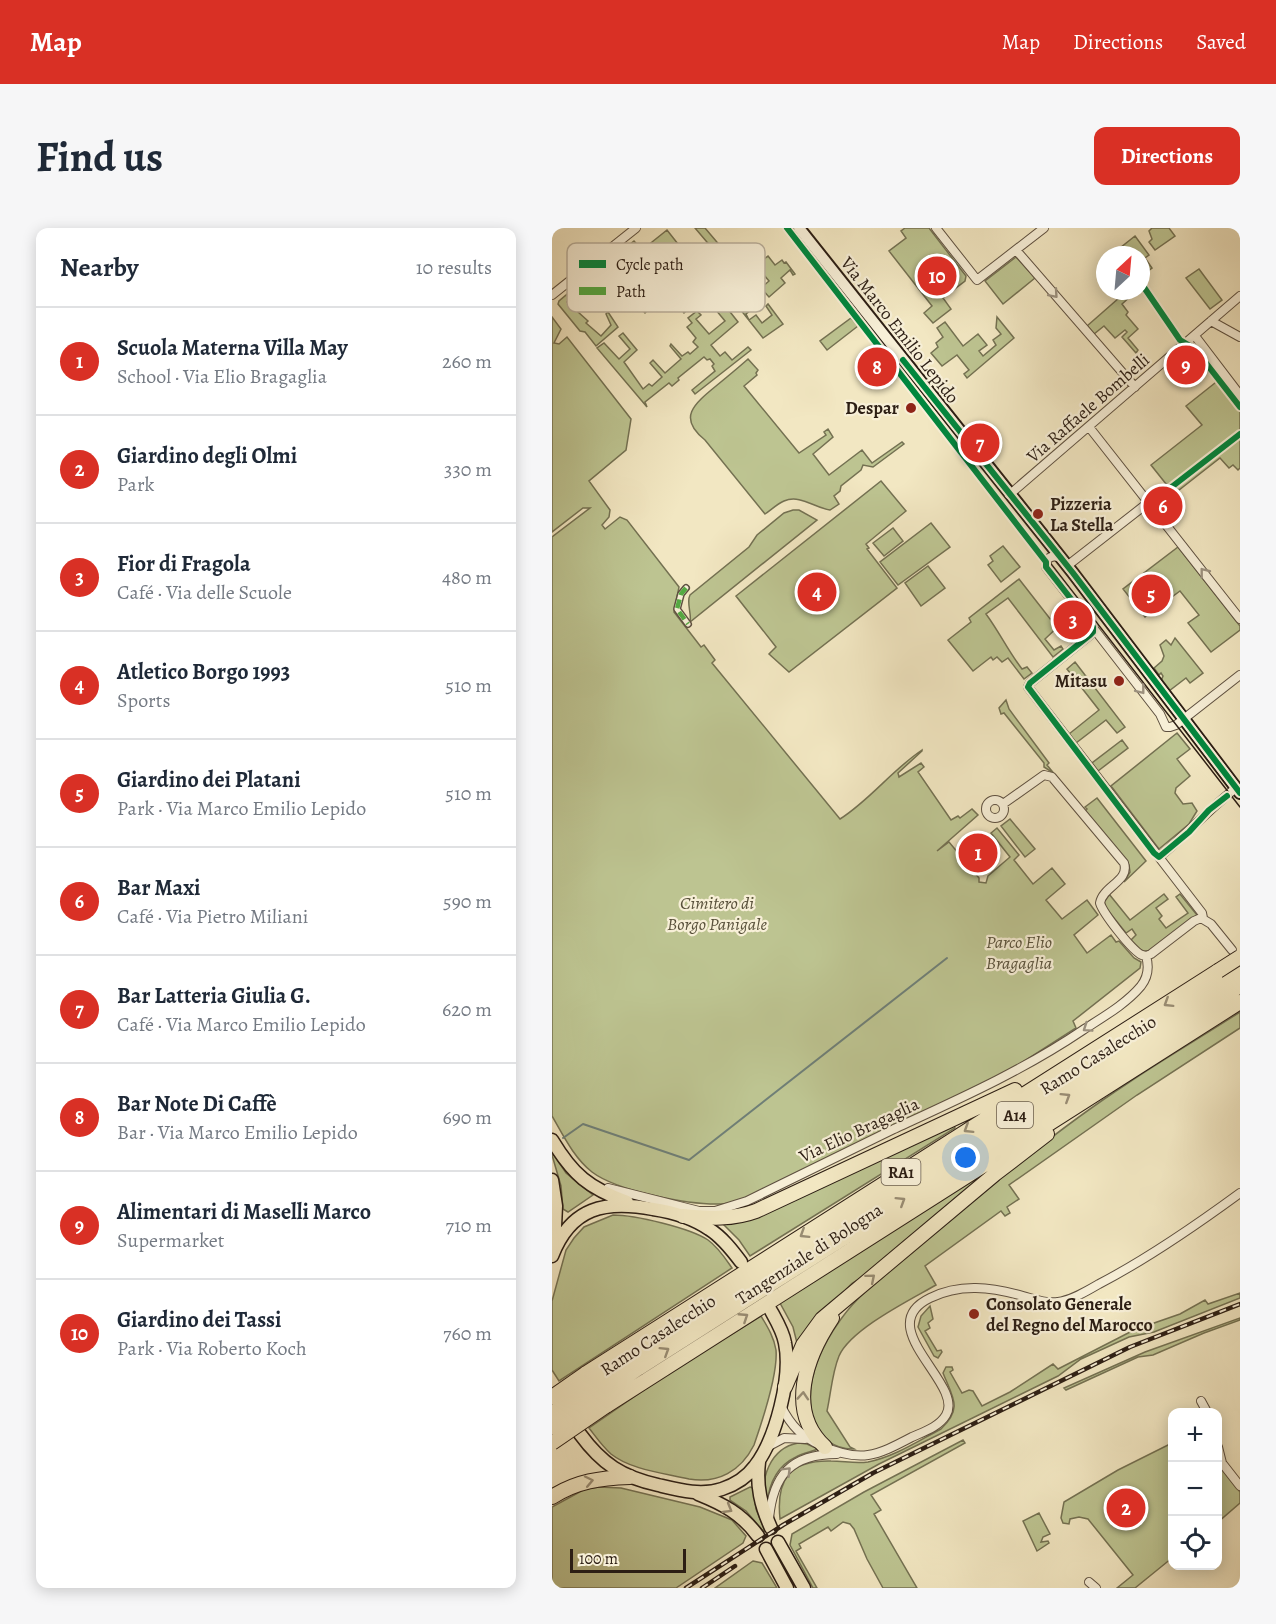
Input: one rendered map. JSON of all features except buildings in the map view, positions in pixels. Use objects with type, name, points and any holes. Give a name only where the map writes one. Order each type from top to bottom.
[{"type":"highway","name":"Tangenziale di Bologna","points":[[552,1397],[596,1390],[1148,1060],[1232,990],[1236,953]]},
{"type":"highway","name":"Ramo Casalecchio","points":[[552,1413],[596,1390],[1232,990],[1240,972]]},
{"type":"highway","name":"Tangenziale di Bologna","points":[[552,1443],[596,1390],[1124,1030],[1232,990]]},
{"type":"highway","points":[[683,1216],[724,1218],[756,1211],[994,1101],[1124,1030]]},
{"type":"highway","points":[[785,1387],[809,1335],[822,1319],[1022,1153],[1148,1060]]},
{"type":"highway","points":[[825,1447],[815,1437],[807,1423],[803,1409],[804,1386],[824,1332],[833,1317],[854,1293]]},
{"type":"highway","name":"Ramo Casalecchio","points":[[552,1427],[596,1390]]},
{"type":"highway","points":[[552,1497],[584,1481],[630,1477]]},
{"type":"main road","name":"Via Marco Emilio Lepido","points":[[799,228],[1064,562],[1238,791]]},
{"type":"main road","points":[[552,1140],[569,1167],[582,1180],[602,1193],[639,1206],[683,1216],[701,1224],[717,1234],[741,1262]]},
{"type":"main road","points":[[552,1180],[556,1206],[553,1253]]},
{"type":"main road","points":[[553,1253],[569,1226],[587,1212],[608,1205],[639,1206]]},
{"type":"main road","points":[[691,1492],[710,1491],[730,1485],[746,1476],[765,1449],[781,1405],[787,1359],[785,1343],[770,1309]]},
{"type":"main road","points":[[580,1434],[603,1461],[630,1477],[691,1492],[734,1511],[758,1536]]},
{"type":"main road","points":[[759,1460],[759,1493],[770,1526]]},
{"type":"main road","points":[[778,1542],[804,1588]]},
{"type":"main road","points":[[766,1549],[788,1588]]},
{"type":"street","points":[[617,243],[636,228]]},
{"type":"street","points":[[936,228],[977,280],[1044,228]]},
{"type":"street","points":[[1016,250],[1135,387]]},
{"type":"street","points":[[552,295],[567,283]]},
{"type":"street","name":"Via Raffaele Bombelli","points":[[1009,495],[1240,296]]},
{"type":"street","points":[[1211,321],[1240,337]]},
{"type":"street","points":[[1195,336],[1240,395]]},
{"type":"street","points":[[1089,427],[1240,619]]},
{"type":"street","points":[[1149,502],[1064,562],[1051,556],[1046,566],[1161,716],[1164,726],[1172,727],[1240,675]]},
{"type":"street","points":[[686,588],[681,594],[678,609],[688,624]]},
{"type":"street","points":[[1093,627],[1090,635],[1029,683],[1028,687],[1202,913],[1203,918],[1236,953]]},
{"type":"street","points":[[1003,804],[1044,775],[1052,777],[1124,863],[1125,873],[1104,893],[1100,900],[1101,906],[1135,950],[1146,956],[1194,921],[1203,918]]},
{"type":"street","points":[[1159,857],[1189,832],[1209,810],[1238,791]]},
{"type":"street","name":"Via Elio Bragaglia","points":[[552,1140],[568,1160],[587,1177],[616,1191],[699,1211],[730,1208],[965,1097],[1023,1068],[1063,1044],[1118,1006],[1140,987],[1147,972],[1146,956]]},
{"type":"street","points":[[770,1526],[774,1490],[787,1469],[805,1458],[840,1454],[856,1456],[884,1451],[936,1425],[947,1413],[946,1395],[909,1328],[914,1312],[926,1300],[952,1291],[979,1287],[1046,1302],[1064,1301],[1141,1261],[1240,1193]]},
{"type":"street","points":[[1201,1401],[1204,1408]]},
{"type":"street","points":[[781,1405],[799,1433],[809,1440]]},
{"type":"street","points":[[765,1449],[784,1438],[798,1437],[840,1454]]},
{"type":"street","points":[[1222,1458],[1225,1467],[1240,1486]]},
{"type":"street","points":[[1089,1582],[1096,1588]]},
{"type":"green space","points":[[695,228],[705,228],[718,243],[708,243]]},
{"type":"green space","points":[[905,228],[929,228],[966,276],[965,281],[943,298],[951,309],[933,323],[924,313],[932,306],[889,251],[906,238],[901,231]]},
{"type":"green space","points":[[1152,228],[1169,228],[1175,236],[1155,250],[1149,242],[1152,239],[1149,231]]},
{"type":"green space","points":[[667,230],[677,243],[651,243]]},
{"type":"green space","points":[[1135,236],[1142,246],[1122,246]]},
{"type":"green space","points":[[768,256],[775,265],[782,260],[786,262],[795,274],[793,275],[790,270],[781,278],[785,283],[769,297],[765,292],[765,284],[769,281],[765,276],[765,258]]},
{"type":"green space","points":[[1016,257],[1035,278],[1003,304],[985,281]]},
{"type":"green space","points":[[1199,269],[1222,300],[1210,309],[1186,278]]},
{"type":"green space","points":[[567,294],[567,312],[578,312],[588,321],[586,323],[601,336],[611,325],[606,314],[608,312],[618,327],[596,346],[585,332],[580,331],[558,304]]},
{"type":"green space","points":[[1117,300],[1126,300],[1122,304],[1128,312],[1126,315],[1138,329],[1128,338],[1138,350],[1136,353],[1122,337],[1127,332],[1125,330],[1115,338],[1104,326],[1094,334],[1087,326]]},
{"type":"green space","points":[[768,304],[783,324],[763,338],[742,312],[749,312],[746,314],[749,320],[756,315],[762,323],[772,315],[766,306]]},
{"type":"green space","points":[[698,312],[701,315],[696,319],[709,334],[725,321],[718,312],[730,312],[738,322],[711,345],[720,356],[725,352],[732,360],[748,347],[751,350],[695,394],[692,390],[715,371],[712,366],[714,364],[710,359],[707,360],[704,357],[678,378],[679,380],[672,386],[669,383],[645,402],[647,407],[597,348],[604,343],[619,359],[630,349],[619,336],[623,333],[637,350],[624,362],[643,389],[649,384],[652,386],[662,377],[650,363],[653,360],[665,373],[681,359],[670,346],[671,344],[682,356],[688,352],[690,354],[698,347],[693,342],[696,338],[687,327],[692,323],[688,318]]},
{"type":"green space","points":[[552,317],[561,329],[554,343],[559,344],[567,337],[631,419],[626,450],[589,481],[610,510],[609,517],[602,525],[605,529],[620,517],[627,520],[679,587],[674,612],[701,647],[704,645],[715,660],[712,663],[840,819],[922,750],[898,773],[899,777],[921,763],[924,767],[918,772],[951,820],[958,816],[960,818],[972,809],[978,815],[937,851],[949,842],[979,878],[979,882],[986,883],[988,876],[1010,857],[991,833],[997,828],[1019,855],[1014,860],[1033,884],[1052,868],[1065,884],[1046,900],[1062,919],[1087,900],[1098,915],[1074,935],[1087,953],[1111,935],[1116,942],[1119,941],[1134,958],[1141,962],[1140,968],[1073,1021],[1076,1028],[1009,1071],[748,1198],[728,1203],[707,1204],[673,1199],[635,1191],[603,1179],[580,1160],[552,1116],[552,537],[590,508],[583,508],[552,532]]},
{"type":"green space","points":[[997,317],[1014,338],[967,378],[964,374],[969,370],[957,355],[942,366],[931,353],[938,347],[936,343],[943,337],[937,328],[945,322],[963,346],[978,334],[987,345],[979,351],[983,356],[996,345],[993,340],[1001,334],[996,328]]},
{"type":"green space","points":[[851,318],[858,326],[827,350],[820,341]]},
{"type":"green space","points":[[748,359],[758,370],[757,375],[744,386],[799,453],[826,435],[824,432],[828,429],[833,437],[813,454],[829,475],[862,450],[872,463],[902,442],[904,444],[873,467],[863,465],[861,470],[841,486],[840,491],[834,496],[839,504],[830,510],[802,500],[790,499],[781,502],[765,514],[697,432],[690,418],[695,405]]},
{"type":"green space","points":[[1220,379],[1240,404],[1240,468],[1238,470],[1233,465],[1229,468],[1220,458],[1174,494],[1151,465],[1202,425],[1186,406]]},
{"type":"green space","points":[[881,481],[906,511],[866,544],[869,548],[867,549],[897,588],[789,672],[769,654],[776,647],[736,596]]},
{"type":"green space","points":[[799,510],[817,520],[690,622],[690,595],[749,547],[757,535],[784,513]]},
{"type":"green space","points":[[931,523],[950,547],[898,585],[880,562]]},
{"type":"green space","points":[[893,528],[903,541],[884,556],[873,543]]},
{"type":"green space","points":[[1003,546],[1020,567],[1001,582],[988,565],[993,561],[990,556]]},
{"type":"green space","points":[[1178,547],[1240,626],[1240,630],[1211,652],[1188,623],[1199,615],[1180,591],[1145,617],[1123,589]]},
{"type":"green space","points":[[928,566],[945,588],[921,606],[905,583]]},
{"type":"green space","points":[[1019,579],[1051,620],[1057,616],[1062,623],[1045,639],[1054,650],[1061,646],[1063,649],[1053,657],[1008,598],[986,614],[1022,669],[1027,667],[1032,673],[1024,679],[1008,658],[1002,662],[997,657],[993,660],[991,657],[973,671],[948,640],[971,622],[969,618]]},
{"type":"green space","points":[[1175,638],[1203,673],[1190,683],[1186,678],[1169,691],[1161,681],[1163,676],[1161,673],[1159,675],[1154,668],[1164,656],[1160,645],[1166,640],[1171,645]]},
{"type":"green space","points":[[1075,662],[1125,727],[1117,733],[1106,720],[1076,743],[1069,734],[1099,710],[1067,669]]},
{"type":"green space","points":[[1006,700],[1009,709],[1049,763],[1047,765],[1082,808],[1052,772],[1044,767],[1044,763],[1004,713],[1001,714],[999,708]]},
{"type":"green space","points":[[1177,733],[1190,749],[1177,759],[1190,776],[1176,788],[1175,793],[1183,804],[1192,803],[1197,811],[1189,824],[1159,849],[1111,786]]},
{"type":"green space","points":[[1122,740],[1128,748],[1098,771],[1092,763]]},
{"type":"green space","points":[[1097,798],[1146,861],[1124,882],[1130,872],[1129,865],[1085,811],[1087,809],[1085,807]]},
{"type":"green space","points":[[1010,819],[1035,849],[1025,857],[1001,826]]},
{"type":"green space","points":[[1109,894],[1130,920],[1164,894],[1168,899],[1156,908],[1162,916],[1159,919],[1166,928],[1188,913],[1176,897],[1180,894],[1197,915],[1149,951],[1142,951],[1131,940],[1136,935],[1132,929],[1126,933],[1106,908],[1104,901]]},
{"type":"green space","points":[[1240,1012],[1240,1028],[1137,1095],[1009,1185],[1019,1199],[1007,1207],[1010,1213],[1005,1216],[1001,1211],[925,1266],[936,1285],[882,1316],[846,1346],[839,1356],[833,1376],[827,1411],[850,1447],[854,1449],[835,1445],[823,1437],[813,1420],[812,1380],[826,1342],[859,1297],[1049,1139],[1101,1101]]},
{"type":"green space","points":[[954,1125],[955,1128],[750,1256],[739,1240],[724,1225]]},
{"type":"green space","points":[[552,1155],[566,1173],[593,1195],[568,1212],[563,1209],[561,1186]]},
{"type":"green space","points":[[996,1165],[863,1278],[851,1284],[797,1343],[793,1327],[780,1303]]},
{"type":"green space","points":[[613,1215],[662,1223],[700,1235],[715,1246],[732,1268],[559,1381],[552,1370],[552,1301],[566,1250],[584,1227]]},
{"type":"green space","points":[[1240,1293],[1240,1298],[1154,1332],[1129,1337],[1081,1359],[1058,1376],[879,1464],[780,1519],[780,1493],[783,1483],[795,1469],[817,1462],[859,1463],[878,1460],[941,1429],[948,1422],[954,1409],[953,1396],[943,1373],[946,1367],[952,1367],[953,1370],[950,1372],[962,1393],[973,1391],[982,1406],[1010,1392],[1053,1364],[1058,1369],[1134,1330],[1180,1314],[1205,1300],[1208,1304]]},
{"type":"green space","points":[[930,1306],[933,1319],[928,1323],[930,1328],[925,1331],[937,1351],[942,1352],[938,1358],[934,1356],[918,1327],[921,1316]]},
{"type":"green space","points":[[761,1316],[772,1336],[776,1350],[772,1384],[754,1445],[742,1462],[728,1474],[710,1479],[689,1479],[628,1464],[611,1454],[589,1428],[670,1372]]},
{"type":"green space","points":[[1240,1318],[1240,1320],[1153,1355],[1138,1357],[1066,1390],[1064,1388],[1145,1352]]},
{"type":"green space","points":[[963,1440],[965,1443],[871,1495],[881,1510],[874,1514],[917,1588],[883,1588],[854,1529],[850,1524],[843,1522],[831,1531],[828,1527],[799,1544],[801,1548],[796,1551],[817,1588],[813,1588],[790,1545],[792,1534],[864,1492]]},
{"type":"green space","points":[[798,1443],[818,1449],[784,1465],[775,1476],[767,1504],[764,1485],[769,1466],[780,1451]]},
{"type":"green space","points":[[1168,1445],[1168,1561],[1135,1588],[1117,1588],[1133,1575],[1088,1519],[1079,1517],[1070,1519],[1069,1524],[1063,1523],[1061,1518],[1064,1502],[1118,1470]]},
{"type":"green space","points":[[1222,1467],[1240,1492],[1240,1503],[1222,1519]]},
{"type":"green space","points":[[750,1487],[753,1488],[756,1509],[764,1532],[746,1511],[730,1500],[730,1497]]},
{"type":"green space","points":[[621,1488],[700,1507],[732,1520],[746,1536],[743,1543],[676,1588],[552,1588],[552,1507],[585,1489]]},
{"type":"green space","points":[[1039,1513],[1050,1534],[1043,1537],[1041,1542],[1048,1541],[1049,1543],[1037,1551],[1023,1521]]},
{"type":"green space","points":[[753,1561],[762,1563],[777,1588],[715,1588]]},
{"type":"waterway","points":[[563,1138],[583,1124],[689,1160],[947,958]]},
{"type":"tram line","points":[[790,228],[1240,807]]},
{"type":"railway","points":[[686,1588],[783,1525],[873,1473],[1130,1347],[1240,1304]]},
{"type":"railway","points":[[702,1588],[735,1566]]},
{"type":"marked path","points":[[686,588],[681,594],[677,609],[688,624]]},
{"type":"cycle path","points":[[787,228],[1046,562],[1046,567],[1093,627],[1090,635],[1028,687],[1154,853],[1159,857],[1227,796]]},
{"type":"cycle path","points":[[1150,296],[1180,340],[1195,349],[1240,407]]},
{"type":"cycle path","points":[[903,360],[1073,573],[1240,793]]},
{"type":"cycle path","points":[[1163,491],[1169,489],[1240,434]]},
{"type":"place","name":"Giardino dei Tassi","points":[[937,276]]},
{"type":"place","name":"Alimentari di Maselli Marco","points":[[1186,365]]},
{"type":"place","name":"Bar Note Di Caffè","points":[[877,367]]},
{"type":"place","name":"Despar","points":[[911,408]]},
{"type":"place","name":"Bar Latteria Giulia G.","points":[[980,443]]},
{"type":"place","name":"Bar Maxi","points":[[1163,506]]},
{"type":"place","name":"Pizzeria La Stella","points":[[1038,514]]},
{"type":"place","name":"Atletico Borgo 1993","points":[[817,592]]},
{"type":"place","name":"Giardino dei Platani","points":[[1151,594]]},
{"type":"place","name":"Fior di Fragola","points":[[1073,620]]},
{"type":"place","name":"Mitasu","points":[[1119,681]]},
{"type":"place","name":"Scuola Materna Villa May","points":[[978,853]]},
{"type":"place","name":"Consolato Generale del Regno del Marocco","points":[[974,1314]]},
{"type":"place","name":"Giardino degli Olmi","points":[[1126,1508]]},
{"type":"park label","name":"Cimitero di Borgo Panigale","points":[[717,913]]},
{"type":"park label","name":"Parco Elio Bragaglia","points":[[1019,952]]}]
